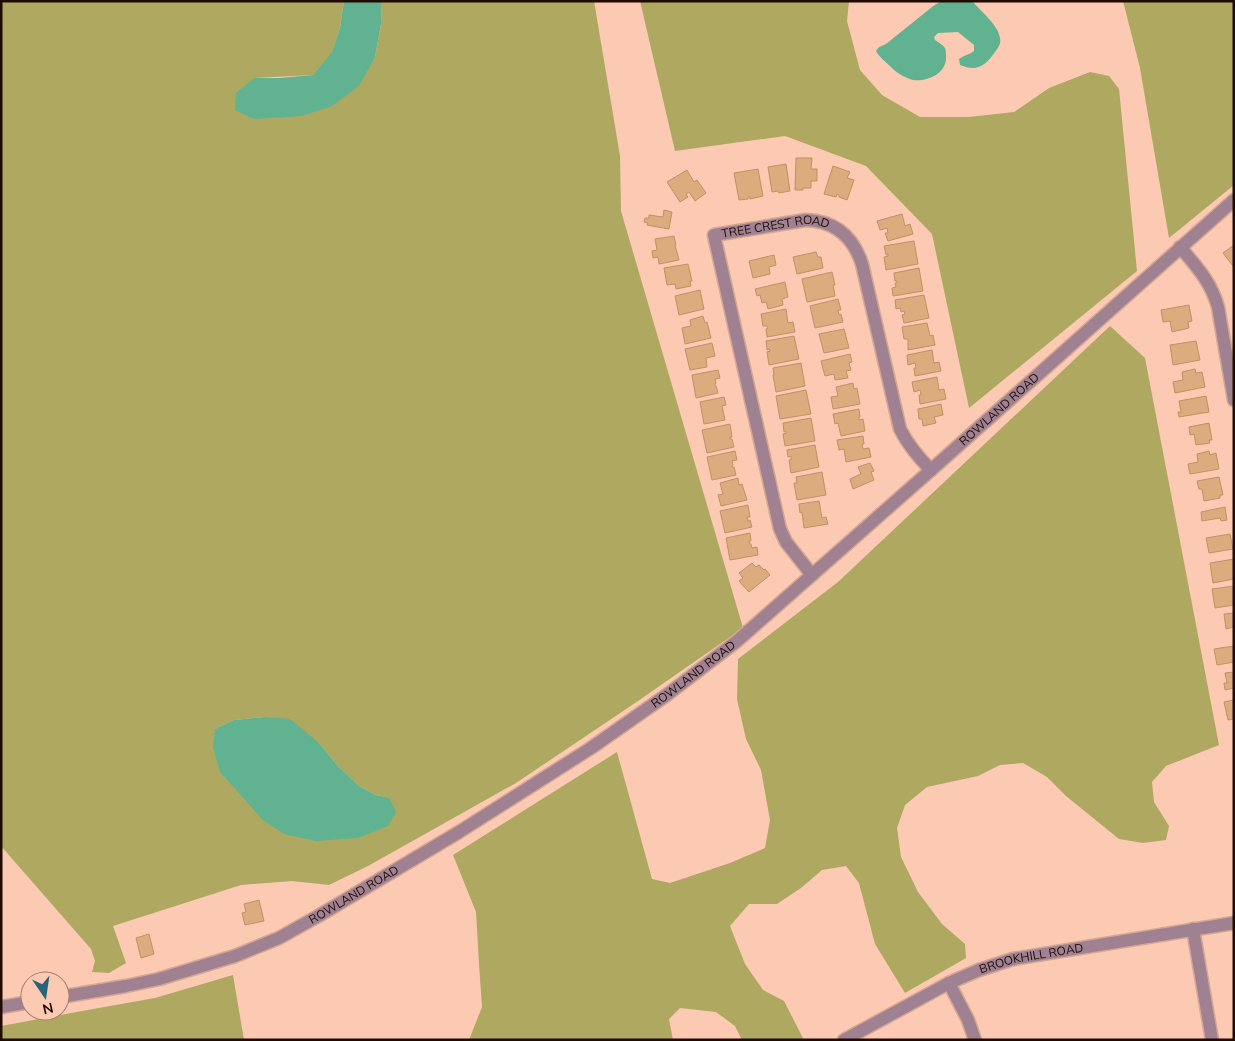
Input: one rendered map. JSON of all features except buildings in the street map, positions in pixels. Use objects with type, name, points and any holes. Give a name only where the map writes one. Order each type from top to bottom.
[{"type":"street","name":"ROWLAND ROAD","points":[[70,995],[159,979],[235,956],[278,938],[459,832],[592,748],[668,694],[729,647],[1234,200]]},
{"type":"street","name":"TREE CREST ROAD","points":[[812,575],[786,542],[780,529],[714,236],[815,220],[831,225],[851,241],[862,264],[900,429],[914,452],[931,470]]},
{"type":"street","points":[[1180,247],[1199,269],[1214,294],[1218,307],[1234,400]]},
{"type":"street","name":"BROOKHILL ROAD","points":[[844,1040],[949,983],[979,970],[1013,959],[1234,923]]},
{"type":"street","points":[[1193,929],[1212,1040]]},
{"type":"street","points":[[949,983],[968,1020],[975,1040]]},
{"type":"street","points":[[1,1007],[20,1004]]},
{"type":"shaded area","points":[[1,1],[344,1],[340,28],[332,53],[313,75],[254,78],[235,110],[375,57],[381,24],[382,1],[594,1],[620,156],[621,211],[743,628],[516,783],[368,866],[329,885],[292,881],[241,885],[113,926],[126,963],[109,973],[92,972],[95,961],[91,949],[1,846]],"holes":[[[264,717],[319,743],[337,765],[359,786],[376,795],[389,798],[220,772],[215,729],[234,720]]]},
{"type":"shaded area","points":[[344,1],[382,1],[381,24],[375,57],[359,86],[332,106],[302,116],[254,119],[235,110],[236,93],[254,78],[313,75],[332,52],[340,28]]},
{"type":"shaded area","points":[[640,1],[849,1],[847,21],[860,70],[882,95],[920,117],[969,117],[1014,112],[1049,88],[1090,72],[1109,76],[1119,89],[1137,271],[969,408],[932,234],[866,166],[785,136],[675,151]]},
{"type":"shaded area","points":[[941,1],[972,1],[996,28],[1000,38],[999,45],[984,64],[971,68],[960,65],[959,59],[974,51],[974,45],[958,32],[938,33],[934,37],[935,40],[945,48],[946,52],[945,64],[942,69],[939,73],[924,80],[907,78],[880,57],[876,51]]},
{"type":"shaded area","points":[[1123,1],[1234,1],[1234,185],[1169,238],[1140,68]]},
{"type":"shaded area","points":[[1110,326],[1145,358],[1219,745],[1166,766],[1152,782],[1154,802],[1169,826],[1166,840],[1143,843],[1119,839],[1066,796],[1047,777],[1023,763],[1000,765],[978,776],[927,787],[905,805],[897,828],[901,857],[918,892],[942,924],[965,944],[966,958],[905,993],[875,944],[859,883],[846,866],[822,870],[801,888],[777,904],[749,904],[730,926],[745,964],[763,990],[784,1001],[804,1040],[742,1040],[735,1026],[716,1012],[680,1008],[669,1019],[673,1040],[469,1040],[482,1007],[476,912],[453,855],[617,752],[652,879],[670,883],[730,863],[765,848],[770,820],[761,770],[746,739],[737,699],[738,659],[838,582]]},
{"type":"shaded area","points":[[264,717],[290,719],[319,743],[337,765],[359,786],[376,795],[389,798],[396,812],[388,826],[358,838],[316,841],[284,834],[263,820],[220,772],[213,748],[215,729],[234,720]]},
{"type":"shaded area","points":[[233,975],[244,1040],[1,1040],[1,1026],[28,1021],[70,1021],[70,1013],[155,998]]}]
